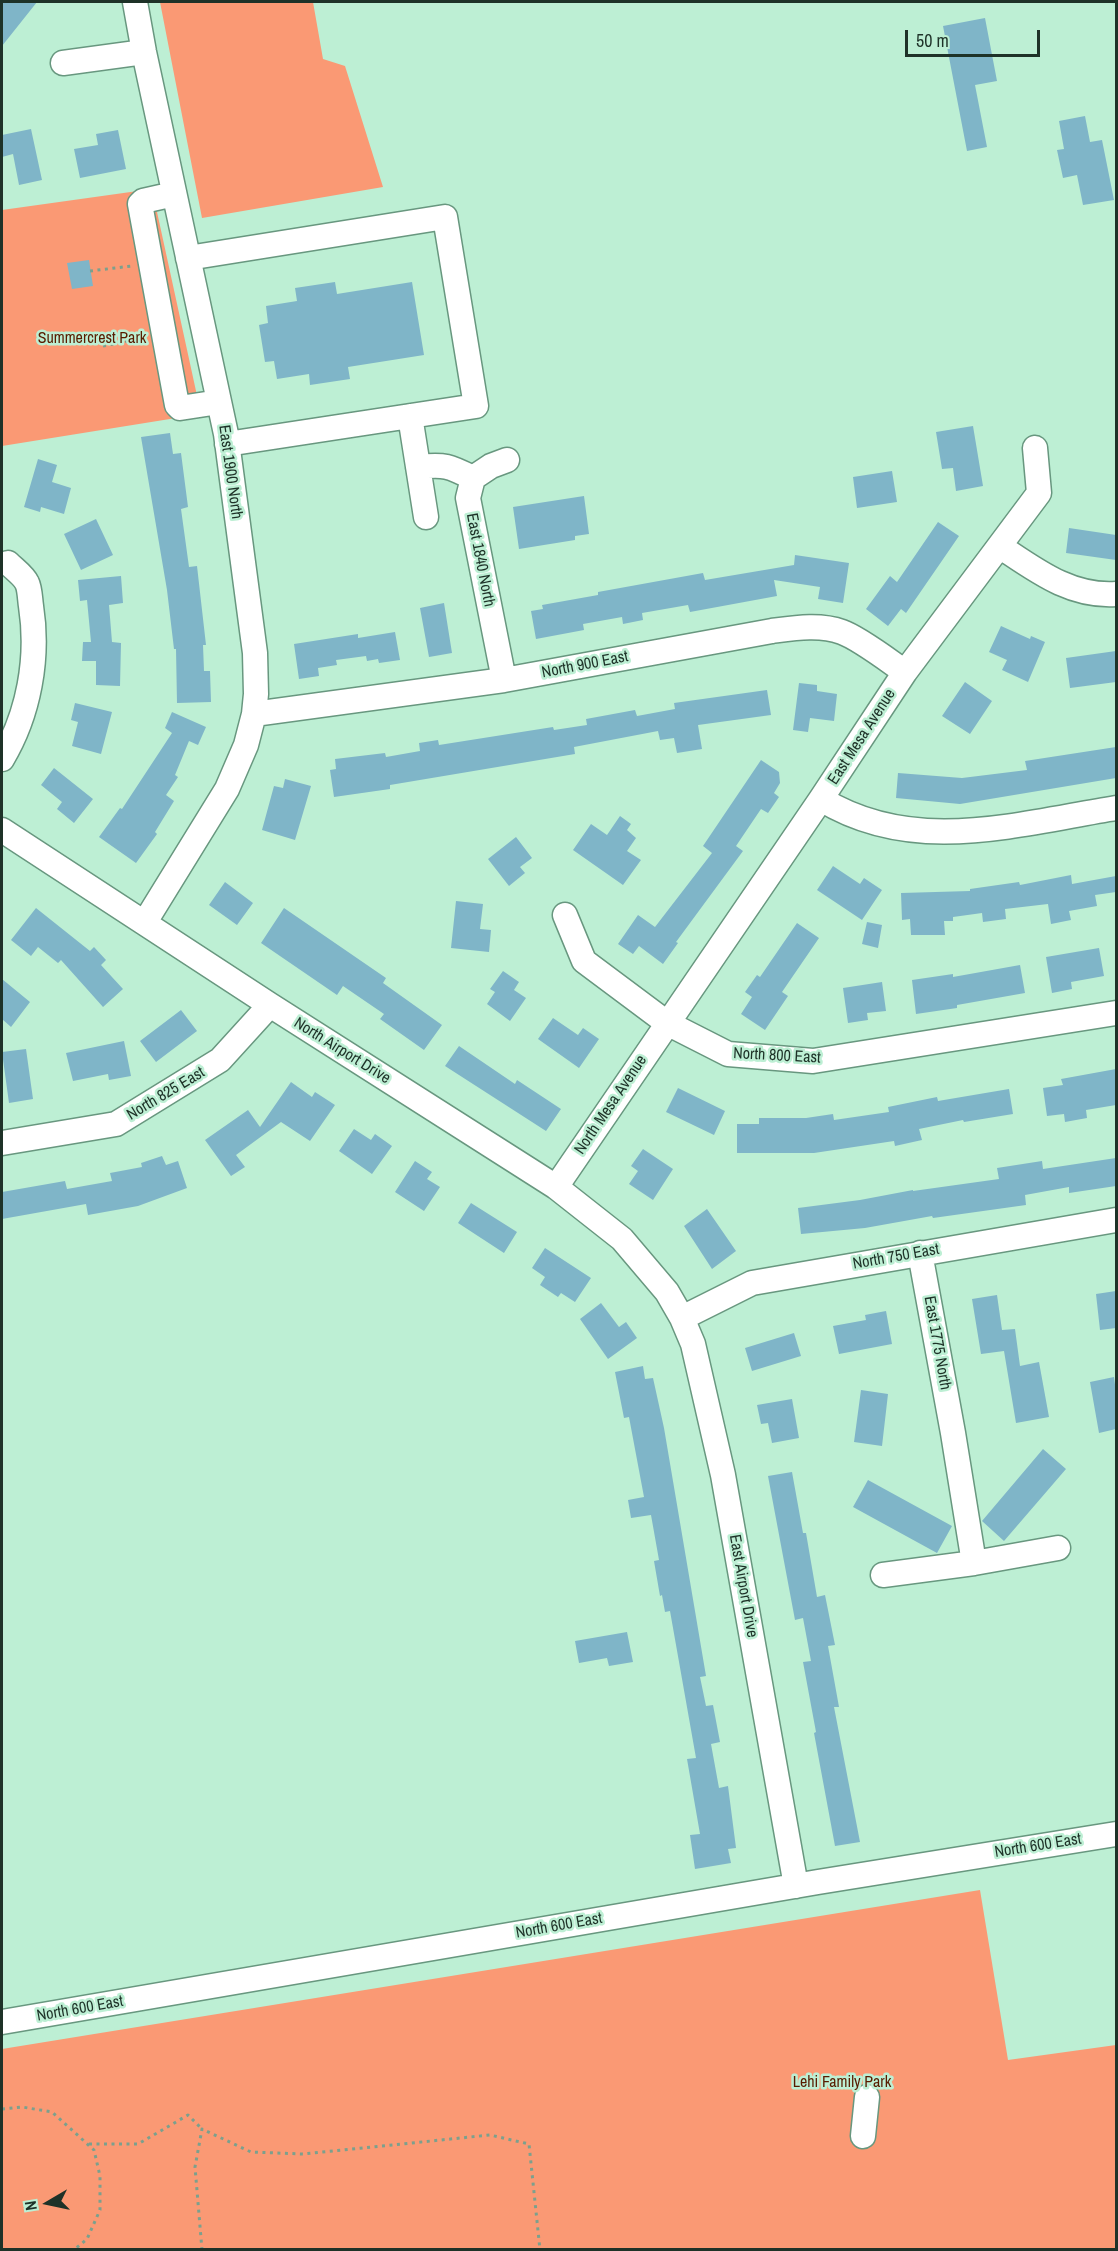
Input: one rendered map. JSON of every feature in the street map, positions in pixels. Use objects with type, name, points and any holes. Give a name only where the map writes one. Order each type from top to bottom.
[{"type":"street","name":"East 1900 North","points":[[135,2],[227,444],[255,653],[254,714],[242,754],[227,789],[154,903],[145,922]]},
{"type":"street","points":[[63,63],[144,52]]},
{"type":"street","points":[[174,194],[143,201],[140,204],[177,405],[180,408],[219,402]]},
{"type":"street","points":[[188,258],[445,217],[476,406],[227,444]]},
{"type":"street","points":[[410,416],[426,517]]},
{"type":"street","name":"East Mesa Avenue","points":[[666,1023],[821,799],[905,672],[1040,493],[1035,448]]},
{"type":"street","points":[[418,467],[440,464],[450,466],[473,478],[491,466],[507,460]]},
{"type":"street","name":"East 1840 North","points":[[473,478],[468,498],[504,680]]},
{"type":"street","points":[[1000,547],[1047,578],[1074,590],[1101,595],[1116,594]]},
{"type":"street","points":[[2,759],[18,726],[27,697],[34,645],[28,584],[8,563]]},
{"type":"street","name":"North 900 East","points":[[254,714],[504,680],[772,630],[802,628],[824,628],[843,632],[905,672]]},
{"type":"street","points":[[821,799],[841,811],[899,830],[928,833],[966,832],[1116,808]]},
{"type":"street","name":"North Airport Drive","points":[[2,830],[556,1188],[622,1239],[667,1292]]},
{"type":"street","name":"North 800 East","points":[[565,915],[584,961],[666,1023],[729,1054],[813,1061],[1116,1013]]},
{"type":"street","name":"North 825 East","points":[[2,1143],[116,1124],[220,1060],[270,1005]]},
{"type":"street","name":"North Mesa Avenue","points":[[556,1188],[666,1023]]},
{"type":"street","name":"North 750 East","points":[[682,1318],[752,1283],[1116,1220]]},
{"type":"street","name":"East 1775 North","points":[[920,1253],[974,1563]]},
{"type":"street","name":"East Airport Drive","points":[[667,1292],[693,1344],[723,1475],[796,1886]]},
{"type":"street","points":[[883,1575],[974,1563],[1058,1548]]},
{"type":"street","name":"North 600 East","points":[[2,2022],[796,1886],[1116,1834]]},
{"type":"street","points":[[863,2136],[867,2097]]},
{"type":"path","points":[[90,271],[120,269],[137,265]]},
{"type":"path","points":[[103,346],[151,337]]},
{"type":"path","points":[[2,2109],[22,2107],[52,2112],[94,2150],[100,2176],[100,2210],[87,2240],[74,2250]]},
{"type":"path","points":[[88,2144],[138,2144],[188,2115],[202,2129],[251,2152],[303,2154],[490,2135],[529,2144],[540,2250]]},
{"type":"path","points":[[202,2129],[195,2167],[202,2250]]},
{"type":"green space","points":[[160,2],[313,2],[323,59],[345,66],[383,187],[202,218]]},
{"type":"green space","name":"Summercrest Park","points":[[152,189],[201,414],[2,446],[2,210]]},
{"type":"green space","name":"Lehi Family Park","points":[[980,1890],[1008,2060],[1116,2045],[1116,2249],[2,2250],[2,2049]]},
{"type":"building","points":[[2,2],[37,2],[2,46]]},
{"type":"building","points":[[985,18],[997,81],[975,85],[987,147],[967,151],[943,26]]},
{"type":"building","points":[[1085,116],[1090,142],[1102,140],[1114,200],[1083,205],[1077,175],[1063,178],[1057,150],[1064,149],[1059,121]]},
{"type":"building","points":[[31,129],[42,180],[19,185],[13,154],[2,157],[2,135]]},
{"type":"building","points":[[118,130],[126,169],[80,178],[74,149],[98,145],[96,134]]},
{"type":"building","points":[[89,260],[93,286],[72,289],[67,263]]},
{"type":"building","points":[[335,282],[337,294],[412,282],[424,355],[348,367],[350,379],[310,385],[309,374],[277,379],[274,361],[265,362],[259,325],[268,323],[266,306],[297,301],[295,288]]},
{"type":"building","points":[[973,426],[983,486],[956,491],[953,468],[942,469],[936,432]]},
{"type":"building","points":[[170,433],[173,454],[181,453],[188,507],[181,509],[189,567],[197,566],[206,645],[203,645],[204,671],[210,671],[211,702],[177,703],[176,649],[174,649],[167,590],[141,437]]},
{"type":"building","points":[[38,459],[57,465],[52,482],[71,488],[64,514],[41,507],[40,512],[24,507]]},
{"type":"building","points":[[892,471],[897,502],[857,508],[853,477]]},
{"type":"building","points":[[584,496],[589,534],[575,536],[575,540],[519,549],[513,507]]},
{"type":"building","points":[[96,519],[113,555],[81,570],[64,534]]},
{"type":"building","points":[[938,522],[959,536],[906,613],[901,609],[888,626],[866,609],[890,576],[897,582]]},
{"type":"building","points":[[1069,528],[1116,535],[1116,560],[1066,553]]},
{"type":"building","points":[[795,555],[849,563],[843,603],[818,599],[820,587],[774,580],[777,596],[690,612],[688,605],[642,613],[643,620],[623,624],[622,617],[583,624],[584,630],[536,639],[531,611],[543,609],[542,605],[598,595],[598,592],[703,573],[705,580],[794,565]]},
{"type":"building","points":[[121,576],[123,603],[109,605],[112,642],[121,643],[120,686],[96,685],[96,661],[82,661],[83,642],[91,642],[87,600],[80,601],[78,580]]},
{"type":"building","points":[[444,603],[452,653],[429,657],[420,608]]},
{"type":"building","points":[[1001,626],[1030,639],[1031,636],[1045,642],[1028,682],[1002,670],[1007,660],[989,652]]},
{"type":"building","points":[[395,632],[400,660],[379,663],[378,659],[367,661],[366,656],[336,660],[337,665],[318,668],[319,676],[299,679],[294,644],[358,634],[358,638]]},
{"type":"building","points":[[1116,651],[1116,682],[1070,688],[1066,658]]},
{"type":"building","points":[[965,682],[992,701],[970,734],[942,716]]},
{"type":"building","points":[[799,683],[817,685],[817,691],[837,694],[834,721],[810,718],[808,732],[793,730]]},
{"type":"building","points":[[767,690],[771,715],[698,725],[702,749],[677,753],[674,738],[660,740],[658,731],[574,747],[575,754],[390,785],[390,789],[334,797],[330,770],[336,769],[335,759],[385,753],[386,757],[420,751],[419,743],[438,740],[439,745],[553,727],[554,730],[587,725],[586,719],[635,710],[637,716],[675,709],[674,703]]},
{"type":"building","points":[[75,703],[112,712],[101,754],[72,746],[78,722],[71,720]]},
{"type":"building","points":[[172,712],[206,727],[198,745],[189,741],[175,775],[178,777],[166,795],[174,801],[155,832],[157,834],[136,863],[99,837],[120,808],[122,809],[172,733],[165,728]]},
{"type":"building","points":[[1116,747],[1116,778],[960,804],[896,798],[898,773],[962,778],[1027,770],[1025,761]]},
{"type":"building","points":[[761,760],[779,772],[780,783],[774,793],[779,797],[768,813],[761,809],[736,846],[743,851],[676,942],[678,943],[663,964],[639,946],[633,954],[618,944],[638,915],[655,927],[712,853],[703,846]]},
{"type":"building","points":[[54,768],[93,799],[74,823],[57,809],[62,802],[41,785]]},
{"type":"building","points":[[285,779],[311,786],[295,840],[262,830],[274,786],[283,788]]},
{"type":"building","points":[[620,816],[631,824],[627,830],[636,838],[627,851],[641,860],[623,885],[573,850],[591,824],[607,835]]},
{"type":"building","points":[[516,837],[532,858],[520,867],[525,873],[509,886],[488,859]]},
{"type":"building","points":[[833,866],[860,884],[864,878],[882,890],[862,920],[817,890]]},
{"type":"building","points":[[1071,875],[1072,884],[1116,876],[1116,892],[1095,895],[1097,906],[1069,911],[1071,920],[1051,924],[1048,904],[1005,909],[1006,919],[983,922],[982,913],[953,917],[953,921],[944,921],[945,935],[911,935],[910,919],[902,920],[901,893],[970,891],[970,889],[1019,882],[1020,885]]},
{"type":"building","points":[[225,882],[253,903],[237,925],[209,905]]},
{"type":"building","points":[[456,901],[483,904],[480,929],[491,930],[489,952],[451,948]]},
{"type":"building","points":[[36,908],[90,951],[94,947],[106,960],[101,965],[123,989],[103,1007],[61,960],[58,963],[38,947],[31,956],[11,940]]},
{"type":"building","points":[[284,908],[386,978],[383,983],[442,1025],[424,1050],[380,1019],[384,1014],[343,986],[337,995],[261,943]]},
{"type":"building","points":[[867,922],[882,925],[878,948],[862,944]]},
{"type":"building","points":[[797,923],[819,938],[782,992],[788,996],[765,1030],[741,1014],[752,997],[745,992],[757,975],[760,977]]},
{"type":"building","points":[[1099,948],[1104,976],[1071,982],[1072,989],[1052,993],[1046,957]]},
{"type":"building","points":[[1020,965],[1025,993],[957,1005],[957,1008],[916,1014],[912,980],[953,974],[953,977]]},
{"type":"building","points":[[503,971],[519,982],[514,990],[526,998],[510,1021],[487,1004],[495,992],[490,989]]},
{"type":"building","points":[[2,979],[30,1002],[11,1027],[2,1019]]},
{"type":"building","points":[[882,982],[886,1011],[867,1013],[868,1020],[848,1023],[843,988]]},
{"type":"building","points":[[181,1010],[197,1031],[156,1062],[140,1041]]},
{"type":"building","points":[[553,1018],[578,1035],[583,1028],[599,1039],[579,1068],[538,1039]]},
{"type":"building","points":[[124,1041],[131,1076],[109,1080],[108,1074],[73,1081],[66,1053]]},
{"type":"building","points":[[459,1046],[515,1084],[517,1080],[561,1109],[546,1131],[445,1066]]},
{"type":"building","points":[[26,1049],[33,1099],[9,1103],[2,1052]]},
{"type":"building","points":[[1116,1069],[1116,1105],[1086,1110],[1087,1118],[1065,1122],[1064,1114],[1047,1116],[1043,1088],[1063,1085],[1061,1079]]},
{"type":"building","points":[[291,1082],[312,1097],[315,1092],[335,1105],[310,1141],[281,1122],[236,1155],[245,1167],[231,1176],[205,1140],[248,1110],[260,1127]]},
{"type":"building","points":[[678,1088],[725,1111],[714,1135],[666,1112]]},
{"type":"building","points":[[1009,1089],[1013,1114],[964,1122],[963,1120],[919,1129],[922,1140],[895,1146],[894,1141],[814,1153],[737,1153],[737,1124],[759,1124],[759,1118],[806,1118],[833,1114],[834,1120],[889,1112],[888,1107],[937,1097],[938,1101]]},
{"type":"building","points":[[354,1129],[371,1140],[375,1134],[392,1146],[372,1174],[339,1151]]},
{"type":"building","points":[[643,1149],[673,1169],[653,1200],[629,1184],[638,1171],[631,1166]]},
{"type":"building","points":[[162,1156],[166,1165],[178,1161],[187,1188],[138,1206],[88,1215],[86,1204],[2,1219],[2,1192],[65,1181],[67,1189],[112,1181],[110,1173],[142,1167],[141,1163]]},
{"type":"building","points":[[1116,1158],[1116,1186],[1069,1193],[1069,1187],[1025,1195],[1026,1205],[933,1218],[932,1216],[865,1228],[801,1234],[798,1208],[999,1179],[997,1168],[1042,1161],[1043,1169]]},
{"type":"building","points":[[415,1161],[432,1172],[427,1179],[440,1187],[424,1211],[395,1192]]},
{"type":"building","points":[[471,1203],[517,1232],[504,1253],[458,1223]]},
{"type":"building","points":[[707,1209],[736,1251],[712,1269],[684,1226]]},
{"type":"building","points":[[545,1248],[591,1278],[575,1302],[561,1293],[558,1297],[540,1285],[545,1277],[532,1268]]},
{"type":"building","points":[[1116,1291],[1116,1328],[1100,1330],[1096,1294]]},
{"type":"building","points":[[997,1295],[1002,1330],[1015,1329],[1020,1366],[1039,1362],[1049,1417],[1016,1423],[1004,1351],[981,1354],[972,1299]]},
{"type":"building","points":[[601,1303],[619,1327],[626,1322],[637,1338],[608,1359],[580,1319]]},
{"type":"building","points":[[886,1311],[892,1344],[839,1354],[833,1326],[866,1320],[865,1315]]},
{"type":"building","points":[[794,1333],[801,1356],[752,1371],[745,1348]]},
{"type":"building","points":[[643,1366],[645,1379],[653,1378],[664,1428],[706,1676],[700,1677],[706,1706],[713,1705],[720,1742],[711,1744],[719,1788],[728,1786],[736,1848],[728,1849],[731,1863],[695,1869],[690,1835],[700,1834],[687,1759],[696,1758],[670,1611],[665,1612],[662,1595],[660,1596],[654,1561],[659,1560],[651,1515],[631,1518],[628,1500],[644,1497],[629,1417],[624,1418],[615,1372]]},
{"type":"building","points":[[1114,1377],[1116,1429],[1099,1433],[1090,1382]]},
{"type":"building","points":[[861,1390],[888,1394],[882,1446],[854,1442]]},
{"type":"building","points":[[792,1399],[799,1438],[772,1443],[768,1423],[761,1424],[757,1405]]},
{"type":"building","points":[[1043,1449],[1066,1469],[1004,1541],[982,1521]]},
{"type":"building","points":[[792,1472],[817,1597],[825,1595],[835,1645],[828,1646],[839,1707],[834,1707],[860,1842],[835,1846],[803,1662],[811,1661],[803,1618],[795,1620],[768,1476]]},
{"type":"building","points":[[868,1480],[952,1526],[937,1553],[853,1507]]},
{"type":"building","points":[[627,1632],[633,1662],[609,1666],[607,1658],[579,1663],[575,1641]]}]
